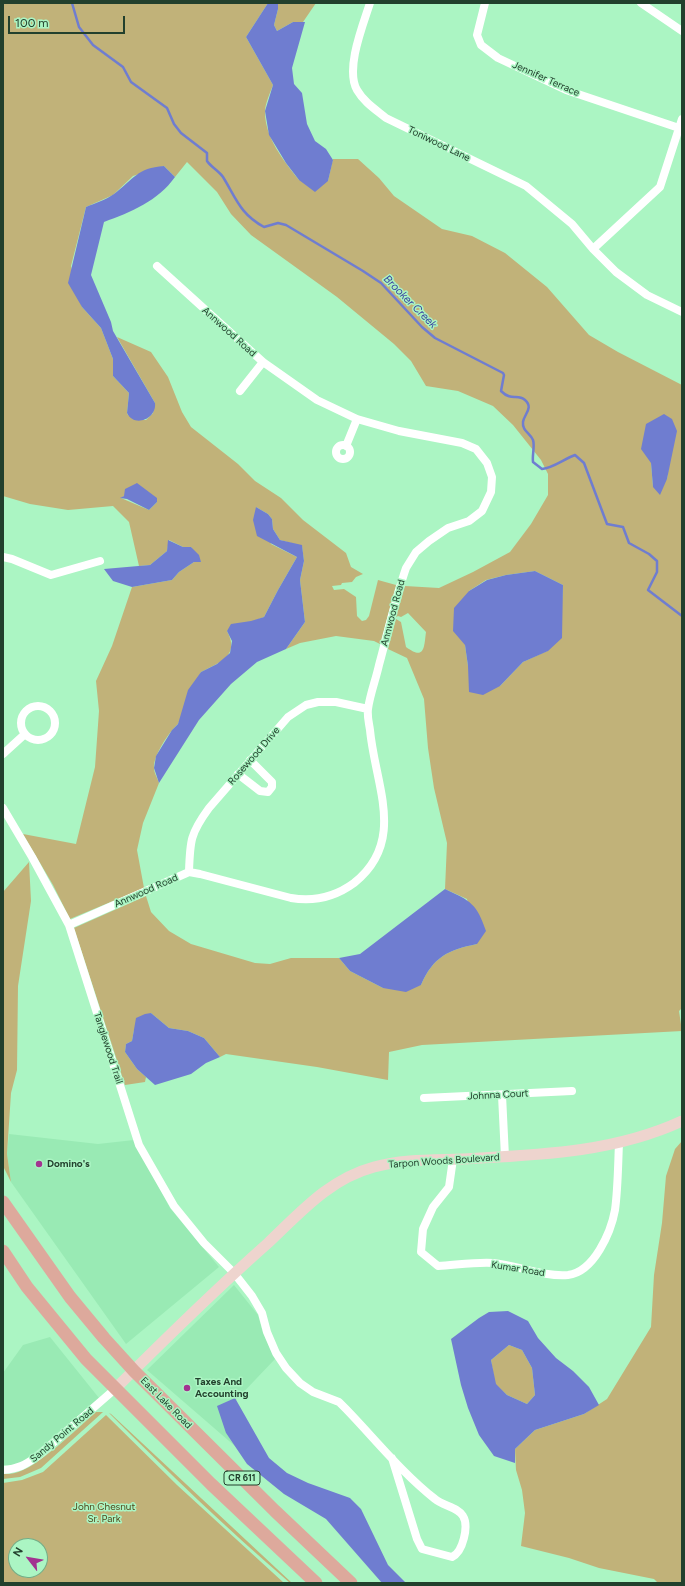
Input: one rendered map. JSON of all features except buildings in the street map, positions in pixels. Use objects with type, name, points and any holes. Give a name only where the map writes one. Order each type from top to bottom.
[{"type":"main road","name":"East Lake Road","points":[[3,1202],[70,1297],[134,1371],[275,1511],[352,1583]]},
{"type":"main road","name":"CR 611","points":[[3,1251],[27,1287],[86,1359],[223,1495],[316,1583]]},
{"type":"street","name":"Toniwood Lane","points":[[370,3],[354,59],[353,78],[357,89],[368,104],[386,118],[526,186],[572,224],[593,249],[616,272],[647,294],[682,312]]},
{"type":"street","name":"Jennifer Terrace","points":[[485,3],[477,35],[481,45],[498,58],[566,90],[679,128]]},
{"type":"street","points":[[641,3],[682,30]]},
{"type":"street","points":[[593,249],[660,187],[682,119]]},
{"type":"street","name":"Annwood Road","points":[[68,925],[189,872],[291,898],[305,900],[323,899],[346,889],[362,876],[374,860],[382,843],[385,828],[384,812],[371,739],[368,709],[406,568],[416,552],[429,541],[448,528],[469,521],[482,511],[491,492],[492,477],[487,464],[476,449],[467,445],[399,431],[357,419],[317,400],[263,362],[157,266]]},
{"type":"street","points":[[240,391],[263,362]]},
{"type":"street","points":[[346,446],[357,419]]},
{"type":"street","points":[[3,557],[12,559],[51,575],[100,561]]},
{"type":"street","name":"Rosewood Drive","points":[[189,872],[190,843],[195,829],[209,808],[288,717],[306,705],[318,702],[336,702],[368,709]]},
{"type":"street","points":[[39,707],[44,708],[52,715],[54,726],[50,736],[45,739],[34,740],[25,734],[21,724],[22,718],[29,709],[39,707]]},
{"type":"street","points":[[3,754],[25,734]]},
{"type":"street","points":[[238,774],[260,791],[268,792],[271,789],[272,782],[250,760]]},
{"type":"street","name":"Tanglewood Trail","points":[[3,808],[32,857],[68,925],[140,1145],[174,1206],[204,1243],[234,1273],[252,1296],[262,1313],[267,1332],[276,1353],[286,1368],[300,1383],[312,1392],[339,1402],[422,1488],[432,1497],[462,1515],[466,1524],[460,1549],[456,1555],[452,1557],[422,1548],[417,1539],[392,1458]]},
{"type":"street","name":"Johnna Court","points":[[424,1098],[572,1091]]},
{"type":"street","points":[[502,1095],[505,1157]]},
{"type":"street","name":"Tarpon Woods Boulevard","points":[[115,1389],[234,1273],[319,1196],[337,1182],[353,1174],[375,1167],[412,1162],[549,1154],[596,1148],[619,1143],[664,1129],[682,1120]]},
{"type":"street","name":"Kumar Road","points":[[453,1159],[449,1187],[433,1207],[423,1229],[422,1252],[438,1266],[492,1263],[551,1274],[569,1275],[582,1270],[592,1261],[607,1237],[615,1210],[619,1143]]},
{"type":"street","name":"Sandy Point Road","points":[[3,1470],[14,1469],[24,1465],[38,1456],[115,1389]]},
{"type":"shaded area","points":[[9,1134],[98,1144],[134,1140],[170,1208],[219,1267],[126,1344],[11,1182],[7,1154]]},
{"type":"shaded area","points":[[234,1285],[258,1315],[263,1333],[275,1359],[236,1400],[235,1398],[226,1433],[236,1447],[147,1370]]},
{"type":"shaded area","points":[[50,1337],[99,1398],[22,1462],[12,1465],[3,1465],[3,1373],[23,1345]]},
{"type":"green space","points":[[3,3],[268,3],[246,37],[273,85],[265,109],[268,131],[276,149],[299,180],[328,181],[333,159],[358,159],[379,178],[394,196],[442,229],[472,236],[505,253],[547,287],[589,335],[618,352],[682,385],[682,1008],[679,1011],[682,1031],[422,1045],[389,1052],[388,1080],[317,1067],[226,1054],[220,1057],[204,1038],[188,1031],[169,1028],[151,1013],[134,1030],[132,1041],[126,1044],[125,1052],[137,1069],[146,1077],[145,1082],[125,1085],[74,928],[146,896],[151,912],[169,931],[191,944],[255,963],[270,964],[291,958],[339,958],[350,971],[383,988],[421,985],[436,961],[450,952],[477,944],[467,899],[445,889],[447,843],[434,788],[428,748],[424,699],[407,658],[388,649],[396,619],[401,622],[406,647],[417,653],[424,647],[426,632],[408,613],[401,617],[396,617],[405,586],[439,588],[510,552],[531,524],[548,495],[548,474],[541,460],[513,425],[493,406],[458,391],[426,386],[411,361],[394,344],[337,297],[251,235],[231,214],[217,192],[187,162],[175,177],[164,166],[133,176],[113,195],[86,207],[71,266],[82,307],[101,328],[113,359],[113,376],[129,393],[128,415],[139,420],[146,420],[153,413],[155,403],[117,337],[151,352],[168,377],[182,412],[191,427],[238,464],[255,481],[281,498],[303,520],[346,553],[351,567],[363,574],[356,577],[352,582],[332,586],[334,590],[344,589],[356,597],[357,616],[362,621],[366,620],[369,616],[378,580],[396,585],[380,644],[374,641],[336,636],[300,643],[286,649],[305,622],[300,580],[304,561],[302,546],[280,540],[273,529],[272,519],[268,514],[256,507],[271,544],[297,557],[264,617],[227,631],[231,646],[230,652],[221,661],[201,672],[178,724],[166,738],[156,757],[154,768],[159,783],[143,823],[137,850],[144,888],[70,919],[53,885],[23,834],[76,844],[95,767],[99,711],[96,681],[112,646],[132,587],[172,580],[179,572],[194,562],[201,562],[191,547],[183,547],[169,540],[167,551],[150,565],[139,566],[129,522],[113,506],[68,510],[30,504],[3,496]],"holes":[[[670,457],[667,479],[653,487],[651,463]],[[124,496],[157,502],[149,510],[121,498]],[[535,571],[563,585],[561,619],[547,651],[523,662],[500,686],[468,666],[465,645],[469,591],[486,580],[506,575]]]},
{"type":"green space","points":[[278,3],[316,3],[303,22],[293,22],[277,31],[274,25]]},
{"type":"green space","points":[[29,862],[31,901],[18,986],[17,1070],[11,1093],[7,1154],[11,1182],[3,1166],[3,892]]},
{"type":"green space","points":[[682,1141],[682,1583],[658,1583],[654,1579],[599,1568],[569,1558],[521,1546],[525,1513],[522,1490],[516,1470],[515,1449],[535,1430],[584,1414],[607,1399],[651,1327],[654,1275],[662,1223],[666,1176],[675,1149]]},
{"type":"green space","points":[[509,1345],[522,1350],[532,1368],[535,1395],[527,1404],[507,1395],[495,1384],[491,1360]]},
{"type":"green space","points":[[96,1412],[103,1412],[41,1468],[20,1477],[3,1479],[3,1474],[24,1470],[34,1464]]},
{"type":"green space","points":[[109,1413],[292,1583],[290,1583],[267,1563],[221,1521]]},
{"type":"green space","name":"John Chesnut Sr. Park","points":[[106,1415],[177,1485],[284,1583],[3,1583],[3,1483],[22,1480],[43,1472]]},
{"type":"water","points":[[268,3],[278,3],[274,25],[277,31],[293,22],[305,22],[292,68],[294,84],[302,93],[307,124],[315,141],[326,149],[333,160],[328,181],[315,192],[299,180],[286,163],[269,135],[265,111],[273,85],[246,37]]},
{"type":"water","points":[[164,166],[175,177],[161,193],[134,210],[104,222],[91,275],[111,322],[113,331],[155,403],[155,409],[149,417],[139,421],[130,418],[127,413],[129,393],[113,376],[113,359],[101,328],[82,307],[68,283],[86,207],[111,196],[136,175],[148,169]]},
{"type":"water","points":[[664,414],[672,419],[677,431],[667,479],[660,495],[653,487],[651,463],[641,449],[646,424]]},
{"type":"water","points":[[137,483],[157,498],[157,502],[149,510],[127,499],[120,498],[124,496],[125,489]]},
{"type":"water","points":[[256,507],[268,514],[272,519],[273,529],[280,540],[302,545],[304,561],[300,580],[305,622],[286,649],[257,662],[231,684],[199,720],[159,783],[154,768],[156,756],[172,730],[178,724],[188,690],[201,672],[217,664],[230,653],[232,641],[227,631],[231,624],[251,621],[264,617],[297,557],[257,536],[253,520]]},
{"type":"water","points":[[168,540],[183,547],[191,547],[199,555],[201,562],[194,562],[179,572],[172,580],[132,587],[113,581],[104,569],[150,565],[167,551]]},
{"type":"water","points":[[535,571],[563,585],[562,638],[548,651],[523,662],[500,686],[483,695],[469,692],[468,666],[465,645],[453,631],[454,608],[469,591],[487,580],[506,575]]},
{"type":"water","points":[[445,889],[472,904],[483,922],[486,931],[477,944],[450,952],[436,961],[421,985],[406,992],[383,988],[350,971],[339,958],[360,954]]},
{"type":"water","points":[[151,1013],[169,1028],[188,1031],[204,1038],[220,1057],[206,1063],[191,1074],[155,1085],[137,1069],[125,1052],[126,1044],[132,1041],[136,1018]]},
{"type":"water","points":[[508,1311],[528,1321],[538,1338],[556,1358],[573,1371],[589,1387],[599,1405],[584,1414],[535,1430],[515,1449],[515,1463],[494,1456],[479,1435],[468,1408],[461,1385],[451,1339],[489,1312]],"holes":[[[509,1345],[522,1350],[532,1368],[535,1395],[527,1404],[507,1395],[496,1384],[491,1360]]]},
{"type":"water","points":[[235,1398],[269,1458],[287,1473],[308,1483],[350,1498],[361,1509],[388,1565],[406,1583],[382,1583],[326,1519],[284,1494],[247,1464],[226,1433],[217,1406]]},
{"type":"waterway","name":"Brooker Creek","points":[[72,3],[79,27],[93,45],[123,67],[131,82],[167,108],[174,124],[181,133],[207,153],[207,161],[223,177],[239,205],[249,217],[264,227],[278,223],[286,225],[363,271],[381,283],[422,327],[435,338],[503,373],[504,375],[501,391],[508,396],[522,398],[528,403],[529,408],[523,425],[533,440],[533,462],[542,469],[550,467],[575,455],[584,463],[607,524],[623,527],[629,543],[649,554],[657,561],[657,572],[648,590],[682,616]]},
{"type":"place","name":"Domino's","points":[[39,1164]]},
{"type":"place","name":"Taxes And Accounting","points":[[187,1388]]}]
